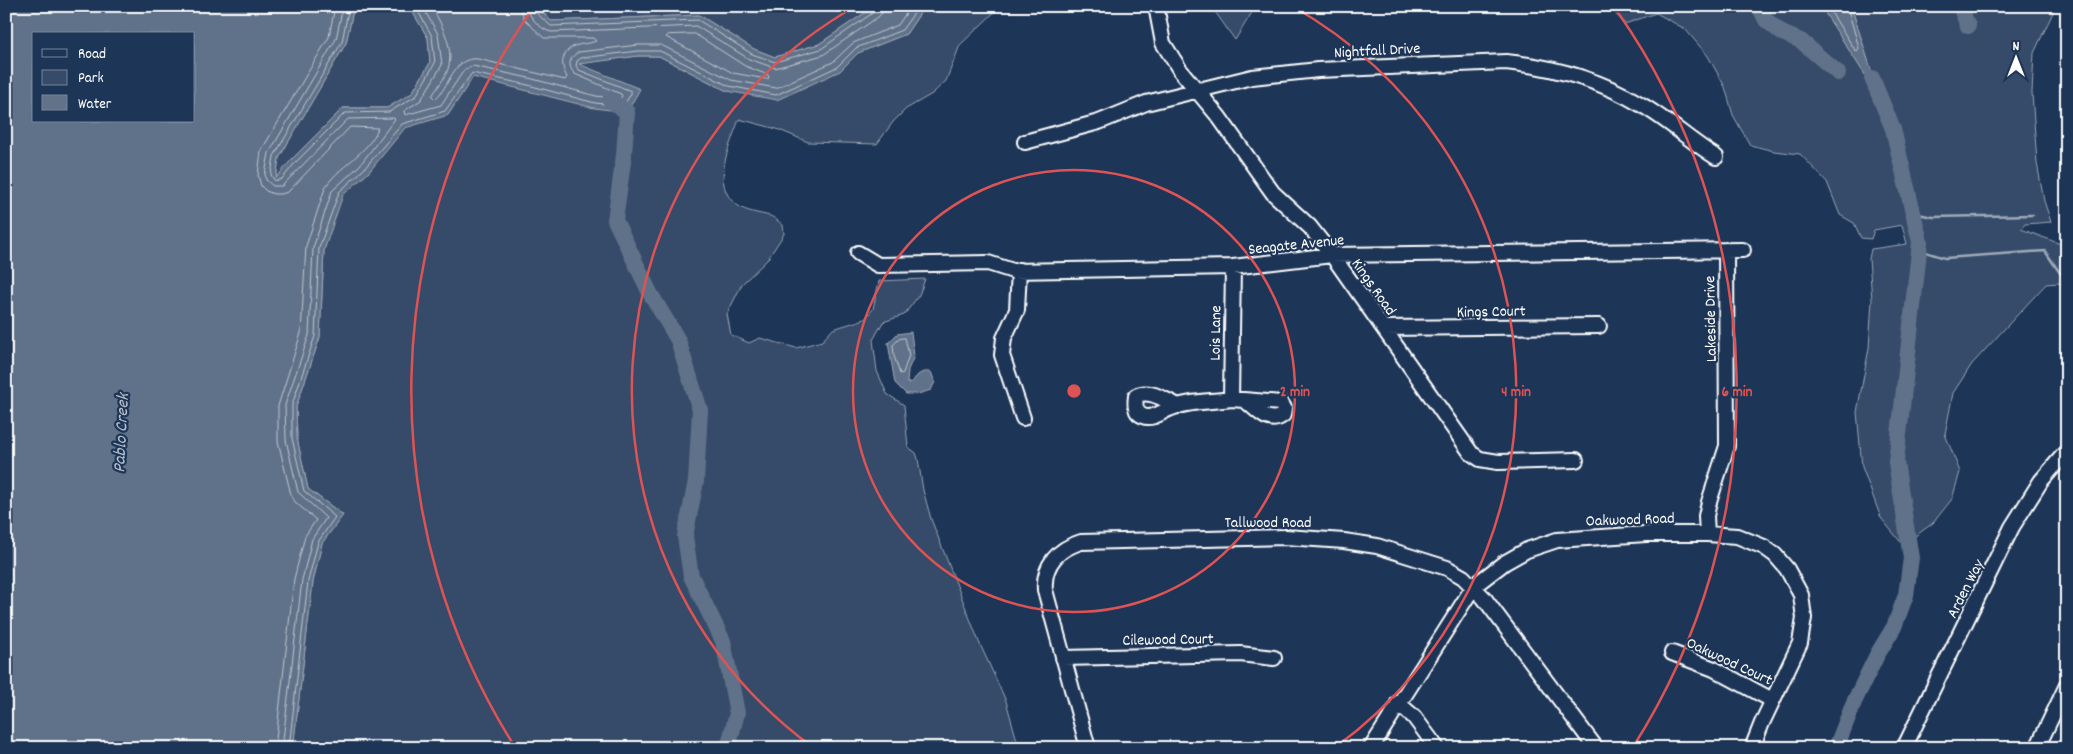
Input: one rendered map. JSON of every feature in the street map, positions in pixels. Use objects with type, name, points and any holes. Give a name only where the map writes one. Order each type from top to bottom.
[{"type":"street","name":"Kings Road","points":[[1156,6],[1163,43],[1180,70],[1219,117],[1273,194],[1310,227],[1332,255],[1471,453],[1480,459],[1498,462],[1576,460]]},
{"type":"street","name":"Nightfall Drive","points":[[1024,142],[1099,122],[1146,104],[1252,77],[1318,70],[1470,62],[1506,62],[1536,65],[1569,72],[1612,88],[1642,104],[1716,157]]},
{"type":"street","name":"Lakeside Drive","points":[[1707,534],[1706,516],[1709,502],[1727,446],[1726,250]]},
{"type":"street","name":"Seagate Avenue","points":[[858,253],[878,265],[988,263],[1013,271],[1233,267],[1332,255],[1742,250]]},
{"type":"street","name":"Lois Lane","points":[[1231,399],[1233,267]]},
{"type":"street","points":[[1019,270],[1017,310],[1004,338],[1002,355],[1023,418]]},
{"type":"street","name":"Kings Court","points":[[1384,328],[1599,326]]},
{"type":"street","points":[[1179,406],[1231,399],[1246,401]]},
{"type":"street","name":"Arden Way","points":[[1904,748],[2012,527],[2041,482],[2067,451]]},
{"type":"street","name":"Oakwood Road","points":[[1371,748],[1474,586],[1504,563],[1527,550],[1557,540],[1646,534],[1707,534],[1737,536],[1764,547],[1776,555],[1788,569],[1801,595],[1804,618],[1802,636],[1752,748]]},
{"type":"street","name":"Tallwood Road","points":[[1088,748],[1048,603],[1044,580],[1048,568],[1056,555],[1068,546],[1081,542],[1286,537],[1344,541],[1377,546],[1447,568],[1463,577],[1484,598],[1596,748]]},
{"type":"street","name":"Oakwood Court","points":[[1672,653],[1714,669],[1772,700]]},
{"type":"street","name":"Cilewood Court","points":[[1063,658],[1240,654],[1274,658]]},
{"type":"street","points":[[2036,748],[2067,685]]},
{"type":"street","points":[[1398,703],[1414,717],[1437,748]]},
{"type":"green space","points":[[354,6],[409,6],[428,38],[430,63],[412,93],[387,108],[343,108],[276,179],[279,158],[346,43]]},
{"type":"green space","points":[[537,6],[875,6],[819,44],[775,57],[754,49],[699,15],[551,21]]},
{"type":"green space","points":[[925,6],[1001,6],[960,45],[946,81],[932,94],[906,109],[893,122],[877,144],[808,142],[777,129],[739,119],[724,164],[724,187],[729,197],[737,205],[748,211],[773,217],[783,225],[784,234],[767,260],[742,284],[727,314],[731,335],[749,343],[760,338],[796,348],[822,341],[833,329],[865,319],[873,309],[879,281],[925,279],[919,295],[904,315],[883,322],[873,340],[877,371],[887,394],[904,405],[908,447],[916,453],[918,459],[923,490],[931,519],[979,642],[1006,701],[1019,748],[293,748],[313,582],[322,543],[343,515],[308,489],[297,438],[296,407],[320,337],[324,250],[342,195],[368,173],[405,127],[448,115],[473,77],[627,112],[639,89],[577,64],[638,56],[659,56],[727,91],[840,71],[858,53],[906,34]]},
{"type":"green space","points":[[1211,6],[1241,6],[1244,10],[1249,10],[1251,6],[1256,6],[1235,40]]},
{"type":"green space","points":[[1608,6],[1821,6],[1879,96],[1851,6],[2056,6],[2034,53],[2032,93],[2037,163],[2044,201],[2051,222],[2025,224],[2021,229],[2058,243],[2067,250],[2067,290],[2059,283],[2046,284],[1972,364],[1953,393],[1945,434],[1960,472],[1952,499],[1933,523],[1903,545],[1881,518],[1862,467],[1857,412],[1869,348],[1872,300],[1869,259],[1871,249],[1907,244],[1902,225],[1874,230],[1871,239],[1861,238],[1854,223],[1840,215],[1827,182],[1800,154],[1774,151],[1750,145],[1733,115],[1725,87],[1708,56],[1685,29],[1656,13],[1625,24]]},
{"type":"water","name":"Pablo Creek","points":[[6,6],[354,6],[346,43],[279,158],[276,178],[292,159],[343,108],[387,108],[412,93],[430,63],[428,38],[409,6],[537,6],[551,21],[699,15],[754,49],[775,57],[819,44],[875,6],[925,6],[906,34],[858,53],[840,71],[777,100],[727,91],[659,56],[638,56],[579,64],[640,89],[627,112],[594,108],[473,77],[448,115],[405,128],[368,173],[343,195],[324,250],[320,337],[296,407],[297,438],[308,489],[343,515],[322,543],[313,582],[293,748],[6,748]]},
{"type":"water","points":[[1821,6],[1851,6],[1880,98],[1823,10]]},
{"type":"water","points":[[911,332],[914,356],[908,370],[907,383],[912,382],[916,377],[925,372],[931,372],[935,382],[931,390],[918,394],[906,394],[895,383],[888,343],[897,334]]},
{"type":"waterway","points":[[1759,6],[1766,20],[1782,33],[1801,41],[1838,73]]},
{"type":"waterway","points":[[1960,6],[1968,26]]},
{"type":"waterway","points":[[1836,748],[1854,702],[1877,655],[1894,627],[1906,595],[1911,558],[1896,462],[1920,242],[1893,129],[1872,78]]},
{"type":"waterway","points":[[610,100],[627,112],[624,155],[615,220],[650,293],[678,340],[700,410],[696,481],[685,536],[691,576],[723,641],[737,713],[728,748]]},
{"type":"waterway","points":[[1913,213],[1933,217],[2033,215]]},
{"type":"waterway","points":[[1919,250],[1945,258],[2045,251],[2060,273],[2067,273]]}]
